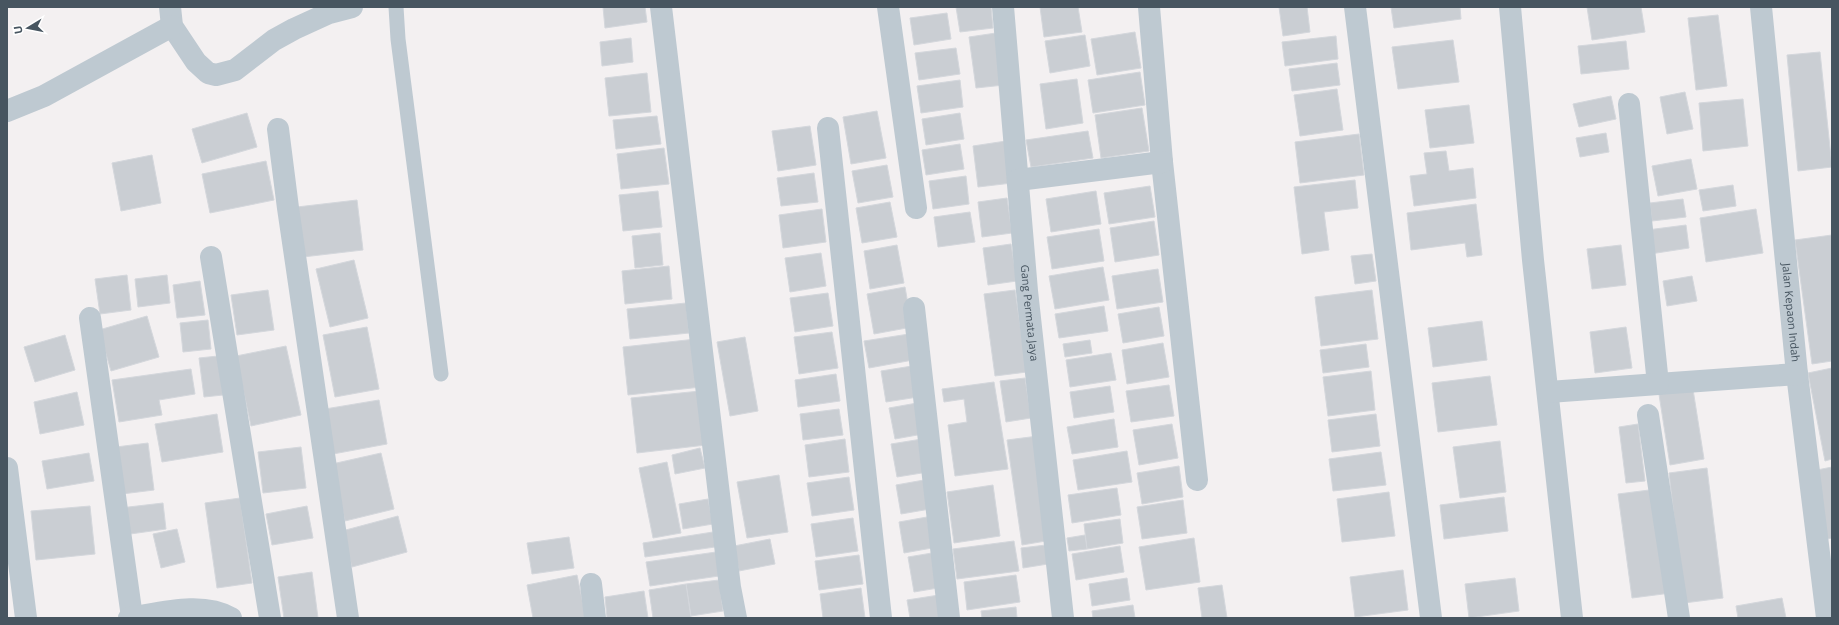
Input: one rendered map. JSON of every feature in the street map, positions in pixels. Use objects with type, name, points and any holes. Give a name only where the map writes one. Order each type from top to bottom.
[{"type":"street","points":[[7,111],[44,96],[171,16],[196,62],[208,73],[216,75],[235,70],[274,40],[294,29],[329,13],[352,7]]},
{"type":"street","points":[[661,7],[730,587],[736,618]]},
{"type":"street","points":[[888,7],[916,208]]},
{"type":"street","name":"Gang Permata Jaya","points":[[1003,7],[1027,291],[1063,618]]},
{"type":"street","points":[[1149,7],[1162,162],[1197,480]]},
{"type":"street","points":[[1355,7],[1432,618]]},
{"type":"street","points":[[1510,7],[1533,260],[1549,392],[1572,618]]},
{"type":"street","name":"Jalan Kepaon Indah","points":[[1761,7],[1797,374],[1827,618]]},
{"type":"street","points":[[1628,104],[1658,384]]},
{"type":"street","points":[[828,128],[881,618]]},
{"type":"street","points":[[278,129],[289,216],[348,618]]},
{"type":"street","points":[[1018,180],[1162,162]]},
{"type":"street","points":[[211,257],[270,618]]},
{"type":"street","points":[[914,308],[949,618]]},
{"type":"street","points":[[90,318],[132,618]]},
{"type":"street","points":[[1549,392],[1797,374]]},
{"type":"street","points":[[1648,415],[1679,618]]},
{"type":"street","points":[[7,468],[26,618]]},
{"type":"street","points":[[591,584],[595,618]]},
{"type":"street","points":[[129,618],[178,610],[202,609],[219,612],[231,618]]},
{"type":"lane","points":[[396,7],[398,39],[441,374]]},
{"type":"building","points":[[603,7],[645,7],[647,22],[605,28]]},
{"type":"building","points":[[956,7],[991,7],[993,28],[960,32]]},
{"type":"building","points":[[1040,7],[1078,7],[1082,32],[1044,37]]},
{"type":"building","points":[[1279,7],[1307,7],[1310,32],[1283,36]]},
{"type":"building","points":[[1391,7],[1460,7],[1461,19],[1394,28]]},
{"type":"building","points":[[1587,7],[1641,7],[1645,32],[1592,40]]},
{"type":"building","points":[[947,13],[951,39],[914,45],[910,18]]},
{"type":"building","points":[[1718,15],[1727,86],[1696,90],[1688,18]]},
{"type":"building","points":[[1135,32],[1141,68],[1097,75],[1091,39]]},
{"type":"building","points":[[996,33],[1004,85],[976,88],[969,37]]},
{"type":"building","points":[[1085,35],[1090,66],[1050,73],[1045,41]]},
{"type":"building","points":[[1336,36],[1338,59],[1285,66],[1282,42]]},
{"type":"building","points":[[631,38],[633,62],[602,66],[600,42]]},
{"type":"building","points":[[1453,40],[1459,82],[1398,89],[1392,47]]},
{"type":"building","points":[[1626,41],[1629,69],[1581,74],[1578,46]]},
{"type":"building","points":[[956,48],[960,74],[919,80],[915,53]]},
{"type":"building","points":[[1820,52],[1832,167],[1798,171],[1787,55]]},
{"type":"building","points":[[1337,63],[1340,85],[1292,91],[1289,69]]},
{"type":"building","points":[[1140,72],[1145,105],[1093,113],[1088,80]]},
{"type":"building","points":[[647,73],[651,112],[609,116],[605,78]]},
{"type":"building","points":[[1077,79],[1083,123],[1046,129],[1040,84]]},
{"type":"building","points":[[960,80],[963,107],[921,113],[917,86]]},
{"type":"building","points":[[1337,89],[1343,130],[1300,136],[1294,95]]},
{"type":"building","points":[[1685,92],[1693,129],[1667,134],[1660,97]]},
{"type":"building","points":[[1611,96],[1616,119],[1579,127],[1573,104]]},
{"type":"building","points":[[1743,99],[1748,146],[1703,151],[1699,103]]},
{"type":"building","points":[[1469,105],[1474,143],[1430,148],[1425,110]]},
{"type":"building","points":[[1142,108],[1149,151],[1101,158],[1095,115]]},
{"type":"building","points":[[877,111],[886,158],[851,164],[843,117]]},
{"type":"building","points":[[247,113],[257,147],[202,163],[192,129]]},
{"type":"building","points":[[960,113],[964,139],[926,145],[922,119]]},
{"type":"building","points":[[657,116],[661,144],[616,149],[613,120]]},
{"type":"building","points":[[810,126],[816,165],[778,171],[772,131]]},
{"type":"building","points":[[1088,131],[1093,158],[1031,167],[1026,140]]},
{"type":"building","points":[[1606,133],[1609,152],[1580,157],[1576,138]]},
{"type":"building","points":[[1359,134],[1364,175],[1300,183],[1295,142]]},
{"type":"building","points":[[1006,141],[1012,183],[978,187],[973,146]]},
{"type":"building","points":[[960,144],[964,169],[926,175],[922,150]]},
{"type":"building","points":[[664,148],[669,184],[621,189],[617,154]]},
{"type":"building","points":[[1446,151],[1449,171],[1473,168],[1476,198],[1414,206],[1410,176],[1427,174],[1424,153]]},
{"type":"building","points":[[152,155],[161,203],[121,211],[112,163]]},
{"type":"building","points":[[1691,159],[1697,189],[1658,196],[1652,166]]},
{"type":"building","points":[[266,161],[274,200],[210,213],[202,174]]},
{"type":"building","points":[[887,165],[893,197],[858,203],[852,171]]},
{"type":"building","points":[[814,173],[818,202],[781,206],[777,178]]},
{"type":"building","points":[[966,176],[969,204],[933,209],[929,181]]},
{"type":"building","points":[[1355,180],[1358,208],[1324,212],[1329,250],[1302,254],[1294,187]]},
{"type":"building","points":[[1733,185],[1736,206],[1703,211],[1699,190]]},
{"type":"building","points":[[1150,186],[1155,217],[1109,224],[1104,193]]},
{"type":"building","points":[[658,191],[662,227],[623,231],[619,195]]},
{"type":"building","points":[[1096,191],[1101,224],[1051,232],[1046,199]]},
{"type":"building","points":[[1007,198],[1012,233],[982,237],[978,202]]},
{"type":"building","points":[[1683,199],[1686,217],[1652,221],[1650,203]]},
{"type":"building","points":[[357,200],[363,250],[303,257],[297,207]]},
{"type":"building","points":[[890,202],[897,237],[862,243],[856,208]]},
{"type":"building","points":[[1476,204],[1482,255],[1467,257],[1465,243],[1411,250],[1407,213]]},
{"type":"building","points":[[822,209],[826,242],[783,248],[779,215]]},
{"type":"building","points":[[1756,209],[1763,253],[1706,262],[1700,218]]},
{"type":"building","points":[[970,212],[975,242],[938,247],[934,217]]},
{"type":"building","points":[[1154,221],[1159,255],[1115,262],[1110,228]]},
{"type":"building","points":[[1686,225],[1689,248],[1650,254],[1647,230]]},
{"type":"building","points":[[1099,229],[1104,261],[1052,269],[1047,237]]},
{"type":"building","points":[[660,233],[663,265],[635,268],[632,236]]},
{"type":"building","points":[[1832,235],[1832,361],[1812,364],[1795,240]]},
{"type":"building","points":[[1011,244],[1017,281],[988,285],[983,248]]},
{"type":"building","points":[[897,245],[904,283],[870,289],[864,251]]},
{"type":"building","points":[[1621,245],[1626,285],[1592,289],[1587,249]]},
{"type":"building","points":[[821,253],[826,286],[790,292],[785,258]]},
{"type":"building","points":[[1372,254],[1376,281],[1355,284],[1351,256]]},
{"type":"building","points":[[354,260],[368,318],[330,327],[316,269]]},
{"type":"building","points":[[669,266],[672,299],[625,304],[622,271]]},
{"type":"building","points":[[1103,267],[1109,300],[1055,309],[1049,276]]},
{"type":"building","points":[[1158,269],[1163,302],[1117,309],[1112,276]]},
{"type":"building","points":[[127,275],[131,310],[100,314],[95,279]]},
{"type":"building","points":[[167,275],[170,303],[138,307],[135,279]]},
{"type":"building","points":[[1692,276],[1697,301],[1667,306],[1663,281]]},
{"type":"building","points":[[200,281],[205,315],[177,318],[173,285]]},
{"type":"building","points":[[905,287],[912,327],[874,334],[867,294]]},
{"type":"building","points":[[268,290],[274,330],[237,335],[231,295]]},
{"type":"building","points":[[1015,290],[1027,372],[995,376],[984,294]]},
{"type":"building","points":[[1372,290],[1378,339],[1321,346],[1315,297]]},
{"type":"building","points":[[828,293],[833,326],[795,332],[790,298]]},
{"type":"building","points":[[686,303],[689,333],[630,339],[627,309]]},
{"type":"building","points":[[1104,306],[1108,331],[1059,338],[1055,314]]},
{"type":"building","points":[[1159,307],[1164,336],[1123,343],[1118,314]]},
{"type":"building","points":[[147,316],[159,357],[111,371],[99,330]]},
{"type":"building","points":[[208,320],[211,349],[183,352],[180,323]]},
{"type":"building","points":[[1482,321],[1487,360],[1433,367],[1428,328]]},
{"type":"building","points":[[367,327],[379,389],[335,397],[323,335]]},
{"type":"building","points":[[1626,327],[1632,368],[1595,373],[1590,332]]},
{"type":"building","points":[[832,332],[838,368],[799,374],[794,337]]},
{"type":"building","points":[[909,334],[913,360],[869,368],[864,341]]},
{"type":"building","points":[[65,335],[75,370],[35,382],[24,347]]},
{"type":"building","points":[[745,337],[758,411],[730,416],[717,342]]},
{"type":"building","points":[[696,339],[701,387],[628,395],[623,347]]},
{"type":"building","points":[[1090,340],[1092,353],[1065,357],[1063,344]]},
{"type":"building","points":[[1163,343],[1169,377],[1127,384],[1122,350]]},
{"type":"building","points":[[1366,344],[1369,367],[1323,373],[1320,350]]},
{"type":"building","points":[[286,346],[301,415],[251,426],[236,356]]},
{"type":"building","points":[[1111,353],[1116,380],[1070,387],[1066,360]]},
{"type":"building","points":[[218,356],[223,395],[204,397],[199,358]]},
{"type":"building","points":[[912,366],[918,397],[886,402],[881,371]]},
{"type":"building","points":[[1832,368],[1832,459],[1825,461],[1808,373]]},
{"type":"building","points":[[191,369],[195,394],[159,400],[162,415],[119,422],[112,380]]},
{"type":"building","points":[[1371,371],[1375,410],[1328,416],[1323,377]]},
{"type":"building","points":[[836,374],[840,401],[798,407],[795,380]]},
{"type":"building","points":[[1490,376],[1497,425],[1438,432],[1432,383]]},
{"type":"building","points":[[1025,378],[1031,418],[1006,422],[1000,381]]},
{"type":"building","points":[[994,382],[1008,469],[955,476],[948,425],[967,422],[964,399],[944,402],[942,389]]},
{"type":"building","points":[[1692,383],[1704,459],[1670,465],[1658,388]]},
{"type":"building","points":[[1169,385],[1174,416],[1131,422],[1126,391]]},
{"type":"building","points":[[1110,386],[1114,412],[1074,418],[1070,392]]},
{"type":"building","points":[[700,391],[706,445],[637,453],[631,398]]},
{"type":"building","points":[[77,392],[84,425],[40,434],[34,402]]},
{"type":"building","points":[[379,400],[387,444],[333,454],[325,409]]},
{"type":"building","points":[[917,403],[923,434],[895,439],[889,408]]},
{"type":"building","points":[[839,409],[843,435],[803,440],[800,414]]},
{"type":"building","points":[[217,414],[223,452],[162,462],[155,424]]},
{"type":"building","points":[[1376,414],[1380,446],[1332,452],[1328,420]]},
{"type":"building","points":[[1114,419],[1118,447],[1072,454],[1067,427]]},
{"type":"building","points":[[1172,424],[1178,458],[1139,465],[1133,430]]},
{"type":"building","points":[[1638,424],[1645,481],[1626,483],[1619,427]]},
{"type":"building","points":[[1038,436],[1052,540],[1022,545],[1007,440]]},
{"type":"building","points":[[845,439],[849,472],[809,477],[805,445]]},
{"type":"building","points":[[922,439],[928,472],[897,477],[891,444]]},
{"type":"building","points":[[1500,441],[1506,492],[1460,498],[1453,447]]},
{"type":"building","points":[[148,443],[154,490],[122,494],[116,447]]},
{"type":"building","points":[[301,447],[306,488],[263,493],[258,452]]},
{"type":"building","points":[[700,448],[705,468],[675,474],[672,455]]},
{"type":"building","points":[[1127,451],[1132,482],[1078,490],[1073,460]]},
{"type":"building","points":[[1381,452],[1386,485],[1333,491],[1329,459]]},
{"type":"building","points":[[89,453],[94,481],[47,489],[42,461]]},
{"type":"building","points":[[381,453],[394,509],[345,521],[332,464]]},
{"type":"building","points":[[667,462],[681,533],[653,538],[639,468]]},
{"type":"building","points":[[1179,466],[1183,497],[1142,504],[1137,473]]},
{"type":"building","points":[[1832,467],[1832,538],[1827,539],[1812,471]]},
{"type":"building","points":[[1707,468],[1723,598],[1684,603],[1669,473]]},
{"type":"building","points":[[779,475],[788,532],[747,538],[737,482]]},
{"type":"building","points":[[849,477],[854,510],[812,516],[807,483]]},
{"type":"building","points":[[924,480],[930,509],[901,514],[896,485]]},
{"type":"building","points":[[993,485],[1000,536],[954,543],[947,492]]},
{"type":"building","points":[[1117,488],[1121,515],[1072,523],[1068,495]]},
{"type":"building","points":[[1657,489],[1671,593],[1632,598],[1618,494]]},
{"type":"building","points":[[1389,492],[1395,536],[1342,542],[1337,499]]},
{"type":"building","points":[[1504,497],[1508,531],[1444,539],[1440,505]]},
{"type":"building","points":[[240,498],[252,583],[217,588],[205,503]]},
{"type":"building","points":[[708,499],[713,524],[683,529],[679,504]]},
{"type":"building","points":[[1183,500],[1187,533],[1142,539],[1137,507]]},
{"type":"building","points":[[163,503],[166,529],[123,535],[120,508]]},
{"type":"building","points":[[90,506],[95,554],[36,560],[31,511]]},
{"type":"building","points":[[307,506],[313,538],[272,545],[266,514]]},
{"type":"building","points":[[398,516],[407,552],[352,567],[342,531]]},
{"type":"building","points":[[927,517],[932,548],[904,553],[899,522]]},
{"type":"building","points":[[853,518],[858,551],[816,557],[811,524]]},
{"type":"building","points":[[1120,519],[1123,543],[1087,549],[1084,524]]},
{"type":"building","points":[[177,529],[185,562],[161,568],[153,534]]},
{"type":"building","points":[[713,532],[715,547],[645,557],[643,543]]},
{"type":"building","points":[[1085,535],[1087,549],[1069,551],[1067,538]]},
{"type":"building","points":[[569,537],[574,568],[532,574],[527,543]]},
{"type":"building","points":[[1194,538],[1200,582],[1146,590],[1139,547]]},
{"type":"building","points":[[770,539],[775,564],[739,571],[734,546]]},
{"type":"building","points":[[1014,541],[1019,571],[957,579],[953,549]]},
{"type":"building","points":[[1046,545],[1048,564],[1023,568],[1021,548]]},
{"type":"building","points":[[1120,546],[1124,572],[1076,580],[1072,554]]},
{"type":"building","points":[[716,552],[719,576],[650,586],[646,562]]},
{"type":"building","points":[[932,553],[938,588],[914,592],[908,557]]},
{"type":"building","points":[[859,555],[863,584],[819,590],[815,561]]},
{"type":"building","points":[[1403,570],[1408,610],[1355,617],[1350,577]]},
{"type":"building","points":[[312,572],[318,618],[284,618],[278,577]]},
{"type":"building","points":[[577,575],[586,618],[533,618],[527,585]]},
{"type":"building","points":[[1016,575],[1020,602],[967,610],[964,582]]},
{"type":"building","points":[[1127,578],[1130,600],[1092,606],[1089,584]]},
{"type":"building","points":[[1515,578],[1519,611],[1469,618],[1465,584]]},
{"type":"building","points":[[719,580],[723,611],[691,616],[686,584]]},
{"type":"building","points":[[686,584],[691,618],[653,618],[649,590]]},
{"type":"building","points":[[1222,585],[1227,618],[1202,618],[1198,588]]},
{"type":"building","points":[[861,588],[865,618],[823,618],[820,594]]},
{"type":"building","points":[[644,591],[648,618],[607,618],[605,597]]},
{"type":"building","points":[[939,595],[943,618],[910,618],[907,600]]},
{"type":"building","points":[[1782,598],[1786,618],[1738,618],[1736,606]]},
{"type":"building","points":[[1133,605],[1135,618],[1093,618],[1092,611]]},
{"type":"building","points":[[1016,607],[1017,618],[982,618],[981,611]]}]
